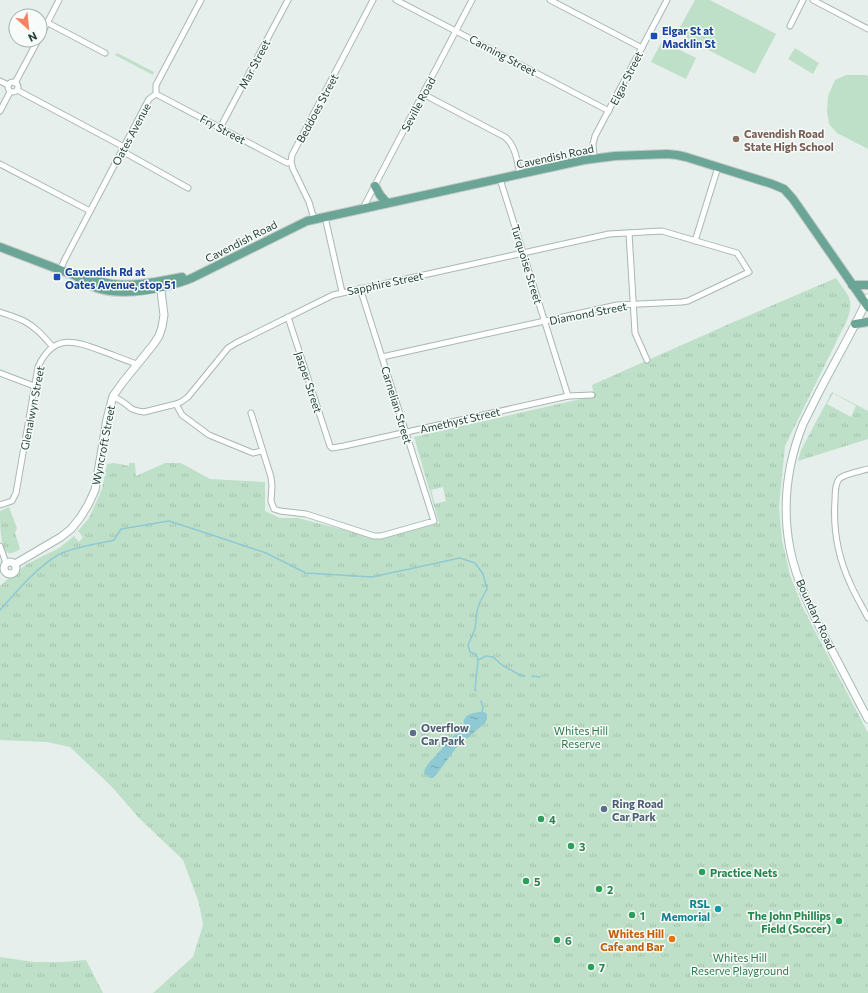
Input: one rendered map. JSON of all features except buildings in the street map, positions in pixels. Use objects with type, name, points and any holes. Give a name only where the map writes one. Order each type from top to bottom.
[{"type":"main road","name":"Cavendish Road","points":[[0,247],[76,276],[82,282],[96,287],[114,291],[133,292],[160,284],[190,280],[300,224],[314,219],[594,158],[673,154],[772,184],[786,191],[792,197],[852,285],[867,303]]},
{"type":"main road","points":[[375,186],[387,203]]},
{"type":"main road","name":"Wyncroft Street","points":[[15,564],[61,537],[71,529],[88,505],[94,490],[107,419],[113,396],[156,340],[162,327],[164,315],[160,284]]},
{"type":"main road","points":[[852,285],[868,284]]},
{"type":"main road","name":"Boundary Road","points":[[867,303],[816,399],[800,433],[793,454],[788,484],[786,514],[790,549],[805,596],[868,719]]},
{"type":"main road","points":[[855,324],[868,322]]},
{"type":"main road","points":[[0,578],[5,572],[4,567],[6,563],[11,562],[15,564],[16,568],[14,572],[10,574],[5,572]]},
{"type":"street","points":[[59,0],[48,23],[105,53]]},
{"type":"street","name":"Oates Avenue","points":[[60,270],[149,99],[156,94],[156,85],[201,0]]},
{"type":"street","name":"Mar Street","points":[[220,128],[288,0]]},
{"type":"street","name":"Beddoes Street","points":[[291,162],[292,155],[374,0]]},
{"type":"street","name":"Canning Street","points":[[396,0],[609,111]]},
{"type":"street","name":"Seville Road","points":[[363,208],[472,0]]},
{"type":"street","points":[[550,0],[642,48]]},
{"type":"street","name":"Elgar Street","points":[[594,158],[594,139],[667,0]]},
{"type":"street","points":[[790,26],[803,0]]},
{"type":"street","points":[[813,0],[868,29]]},
{"type":"street","points":[[8,85],[11,82],[15,82],[34,48]]},
{"type":"street","points":[[0,81],[8,85]]},
{"type":"street","points":[[15,82],[18,86],[18,90],[123,149],[188,188]]},
{"type":"street","points":[[0,111],[10,92],[8,85]]},
{"type":"street","points":[[10,92],[18,90]]},
{"type":"street","name":"Fry Street","points":[[156,94],[287,163],[291,162]]},
{"type":"street","points":[[423,94],[510,141],[514,149],[520,174]]},
{"type":"street","points":[[291,162],[293,170],[309,202],[314,219]]},
{"type":"street","points":[[0,164],[90,211]]},
{"type":"street","points":[[695,241],[718,167]]},
{"type":"street","name":"Turquoise Street","points":[[500,179],[568,396]]},
{"type":"street","points":[[325,217],[342,292]]},
{"type":"street","name":"Sapphire Street","points":[[113,396],[132,409],[144,412],[181,402],[188,397],[228,348],[288,317],[342,292],[609,234],[662,231],[695,241]]},
{"type":"street","points":[[629,233],[635,333],[647,360]]},
{"type":"street","name":"Diamond Street","points":[[382,357],[618,305],[688,301],[749,272],[737,253],[695,241]]},
{"type":"street","name":"Carnelian Street","points":[[262,451],[271,477],[271,501],[274,508],[280,511],[306,514],[374,536],[381,536],[434,521],[360,288]]},
{"type":"street","points":[[0,312],[24,321],[42,334],[53,347],[59,343],[71,342],[85,344],[137,364]]},
{"type":"street","name":"Jasper Street","points":[[288,317],[330,446]]},
{"type":"street","name":"Glenalwyn Street","points":[[0,505],[12,500],[16,493],[38,367],[42,358],[53,347]]},
{"type":"street","points":[[0,373],[34,386]]},
{"type":"street","name":"Amethyst Street","points":[[330,446],[332,448],[344,446],[568,396],[592,395]]},
{"type":"street","points":[[176,404],[182,415],[209,435],[253,453],[262,451],[251,413]]},
{"type":"street","points":[[868,469],[840,479],[835,490],[834,510],[839,549],[844,566],[850,582],[868,618]]},
{"type":"street","points":[[0,546],[6,563]]},
{"type":"green space","points":[[695,0],[710,0],[776,34],[755,74],[689,40],[679,29]]},
{"type":"green space","points":[[662,41],[696,58],[686,79],[651,62]]},
{"type":"green space","points":[[795,48],[819,63],[813,74],[788,59]]},
{"type":"green space","points":[[117,53],[154,72],[153,75],[115,55]]},
{"type":"green space","points":[[846,75],[868,76],[868,149],[837,133],[829,124],[827,111],[828,96],[835,80]]},
{"type":"green space","name":"Whites Hill Reserve","points":[[836,278],[847,293],[850,302],[847,320],[785,446],[779,507],[782,540],[790,575],[803,608],[868,733],[868,993],[153,993],[193,957],[203,925],[199,903],[183,860],[139,818],[112,787],[70,747],[47,742],[0,740],[0,586],[27,564],[59,548],[74,536],[79,542],[83,537],[78,531],[89,518],[102,489],[107,464],[114,463],[129,466],[129,463],[135,463],[136,476],[165,463],[181,463],[210,479],[265,482],[265,511],[280,518],[298,518],[379,539],[439,523],[414,437],[594,396],[592,385]],"holes":[[[443,487],[446,501],[435,504],[431,490]]]},
{"type":"green space","points":[[832,392],[868,411],[868,439],[798,461],[801,450]],"holes":[[[833,393],[856,406],[851,417],[827,404]]]},
{"type":"green space","points":[[9,507],[17,528],[15,533],[20,549],[8,553],[5,551],[2,541],[0,511]]},
{"type":"green space","points":[[0,957],[34,962],[86,960],[103,993],[0,993]]},
{"type":"water","points":[[484,712],[487,714],[485,723],[456,748],[433,778],[430,778],[425,774],[424,772],[428,764],[456,733],[463,728],[466,716]]},
{"type":"waterway","points":[[0,610],[34,573],[58,555],[78,548],[114,540],[121,529],[169,521],[266,553],[306,573],[372,577],[460,558],[475,563],[483,574],[487,589],[480,602],[477,611],[475,629],[468,645],[470,652],[476,654],[478,660],[476,691]]},
{"type":"waterway","points":[[478,660],[486,656],[493,657],[502,665],[522,676],[525,676]]},
{"type":"waterway","points":[[532,676],[540,677]]},
{"type":"waterway","points":[[481,701],[483,708],[482,712]]},
{"type":"place","name":"Elgar St at Macklin St","points":[[654,36]]},
{"type":"place","name":"Cavendish Road State High School","points":[[736,139]]},
{"type":"place","name":"Cavendish Rd at Oates Avenue, stop 51","points":[[57,277]]},
{"type":"place","name":"Overflow Car Park","points":[[413,733]]},
{"type":"place","name":"Ring Road Car Park","points":[[604,809]]},
{"type":"place","name":"4","points":[[541,819]]},
{"type":"place","name":"3","points":[[571,846]]},
{"type":"place","name":"Practice Nets","points":[[702,872]]},
{"type":"place","name":"5","points":[[526,881]]},
{"type":"place","name":"2","points":[[599,889]]},
{"type":"place","name":"RSL Memorial","points":[[718,909]]},
{"type":"place","name":"1","points":[[632,915]]},
{"type":"place","name":"The John Phillips Field (Soccer)","points":[[839,921]]},
{"type":"place","name":"Whites Hill Cafe and Bar","points":[[672,939]]},
{"type":"place","name":"6","points":[[557,940]]},
{"type":"place","name":"7","points":[[591,967]]},
{"type":"park label","name":"Whites Hill Reserve Playground","points":[[740,963]]}]
